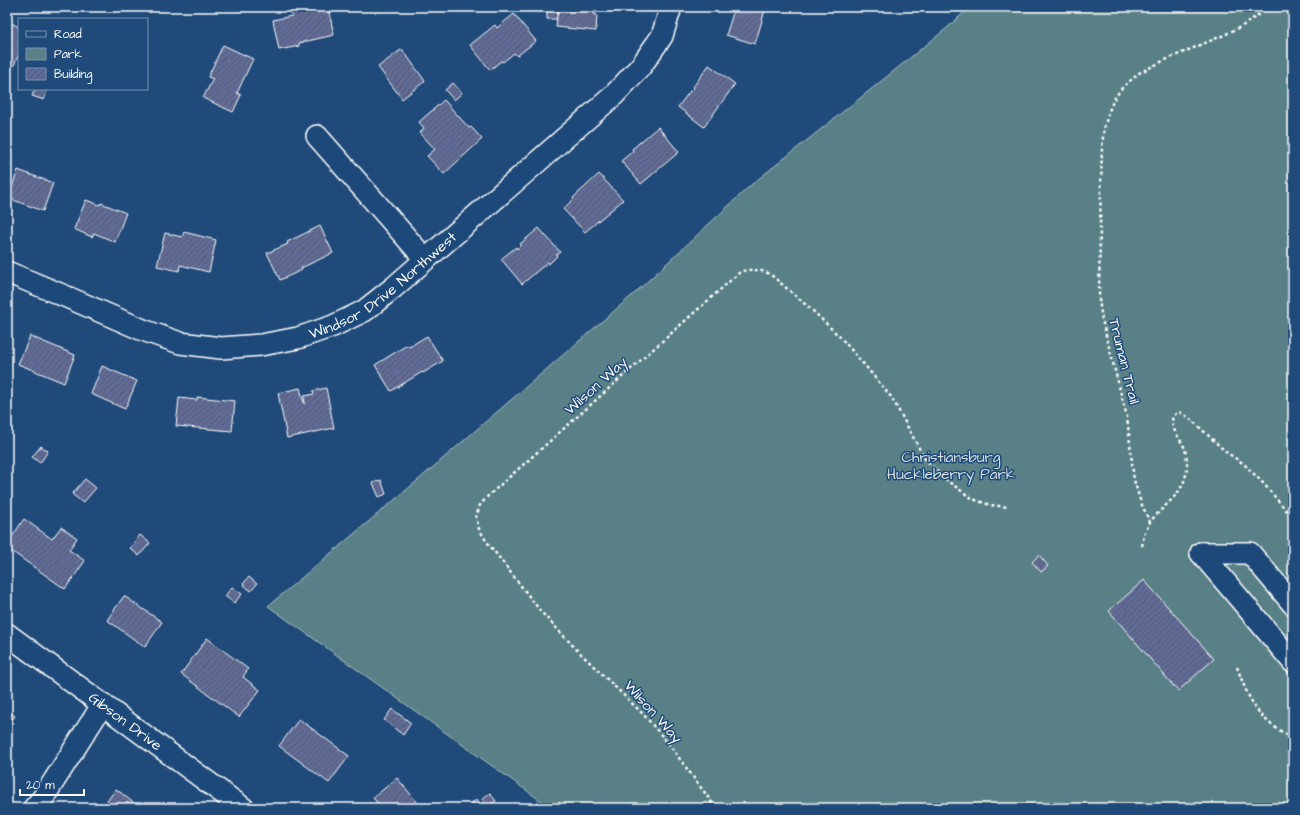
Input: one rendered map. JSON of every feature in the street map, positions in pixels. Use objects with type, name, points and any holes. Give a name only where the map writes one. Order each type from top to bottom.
[{"type":"street","name":"Windsor Drive Northwest","points":[[7,272],[67,296],[143,330],[180,343],[222,348],[261,345],[298,338],[333,326],[364,310],[392,288],[620,89],[641,66],[662,36],[671,7]]},
{"type":"street","points":[[316,136],[425,259]]},
{"type":"street","points":[[1293,604],[1250,553],[1201,553],[1293,662]]},
{"type":"street","name":"Gibson Drive","points":[[7,634],[243,808]]},
{"type":"street","points":[[34,808],[43,798],[103,704]]},
{"type":"path","name":"Truman Trail","points":[[1150,522],[1141,503],[1134,480],[1127,417],[1102,320],[1099,299],[1102,147],[1108,110],[1121,89],[1139,73],[1231,31],[1244,24],[1268,7]]},
{"type":"path","name":"Wilson Way","points":[[716,808],[663,737],[643,714],[578,651],[542,613],[487,542],[479,529],[476,516],[480,505],[488,496],[740,272],[746,270],[763,271],[770,274],[812,310],[841,338],[892,398],[925,459],[946,480],[973,499],[990,505],[1008,507]]},
{"type":"path","points":[[1142,546],[1144,535],[1150,522],[1156,514],[1180,492],[1186,477],[1187,463],[1185,449],[1173,428],[1172,419],[1174,414],[1179,412],[1196,424],[1226,452],[1244,464],[1263,483],[1293,518]]},
{"type":"path","points":[[1237,667],[1252,703],[1267,721],[1292,738]]},
{"type":"green space","name":"Christiansburg Huckleberry Park","points":[[970,7],[1293,7],[1293,808],[551,808],[268,606],[417,481],[636,292],[752,184],[947,28]]},
{"type":"building","points":[[318,7],[328,7],[334,35],[299,43],[299,46],[279,50],[273,20],[292,16],[291,13]]},
{"type":"building","points":[[547,7],[558,7],[557,19],[547,19]]},
{"type":"building","points":[[558,7],[594,7],[594,14],[597,15],[596,31],[556,27]]},
{"type":"building","points":[[735,7],[766,7],[755,44],[726,35]]},
{"type":"building","points":[[514,14],[536,41],[517,56],[514,53],[490,70],[470,45],[495,25],[497,28]]},
{"type":"building","points":[[7,21],[18,26],[18,56],[9,76],[7,75]]},
{"type":"building","points":[[223,45],[253,59],[237,93],[241,95],[233,112],[203,98],[213,79],[208,77]]},
{"type":"building","points":[[402,49],[425,81],[402,99],[378,67]]},
{"type":"building","points":[[709,65],[735,84],[704,127],[678,107],[694,88],[693,87]]},
{"type":"building","points":[[453,83],[462,93],[454,100],[445,90]]},
{"type":"building","points":[[35,90],[48,90],[44,100],[32,96]]},
{"type":"building","points":[[444,100],[469,128],[471,127],[482,139],[444,174],[427,156],[435,149],[420,133],[424,128],[419,122]]},
{"type":"building","points":[[658,127],[679,152],[641,184],[621,161],[633,151],[632,149]]},
{"type":"building","points":[[18,170],[53,183],[43,211],[8,198]]},
{"type":"building","points":[[599,174],[623,200],[585,232],[563,209]]},
{"type":"building","points":[[86,200],[100,205],[101,203],[126,213],[115,242],[94,233],[92,237],[74,229]]},
{"type":"building","points":[[320,226],[333,253],[280,280],[267,253],[288,244],[287,242]]},
{"type":"building","points":[[539,228],[560,252],[549,264],[548,262],[522,284],[501,259],[516,247],[517,249],[521,245],[520,244]]},
{"type":"building","points":[[184,232],[216,240],[209,272],[180,265],[179,271],[157,266],[165,233],[182,237]]},
{"type":"building","points":[[30,336],[75,355],[64,383],[18,364]]},
{"type":"building","points":[[427,336],[443,361],[391,391],[375,365],[407,345],[409,347]]},
{"type":"building","points":[[102,366],[137,381],[125,409],[91,394]]},
{"type":"building","points":[[300,388],[304,404],[304,396],[314,394],[313,391],[326,388],[334,428],[287,438],[278,393]]},
{"type":"building","points":[[197,397],[235,401],[232,431],[176,426],[179,398],[197,400]]},
{"type":"building","points":[[41,446],[48,451],[40,463],[32,457]]},
{"type":"building","points":[[85,479],[96,488],[83,503],[72,494]]},
{"type":"building","points":[[381,480],[386,494],[379,497],[373,483]]},
{"type":"building","points":[[24,519],[52,539],[61,527],[77,538],[69,550],[85,561],[65,589],[7,548],[7,544]]},
{"type":"building","points":[[140,535],[150,543],[139,556],[130,548]]},
{"type":"building","points":[[1039,555],[1048,566],[1041,572],[1032,562]]},
{"type":"building","points":[[249,577],[257,584],[251,591],[243,584]]},
{"type":"building","points":[[1144,580],[1214,659],[1178,691],[1109,611]]},
{"type":"building","points":[[232,587],[242,594],[234,603],[225,596]]},
{"type":"building","points":[[124,596],[162,622],[145,647],[107,620]]},
{"type":"building","points":[[207,638],[248,669],[243,677],[260,690],[239,717],[181,674]]},
{"type":"building","points":[[7,709],[15,716],[7,727]]},
{"type":"building","points":[[392,709],[411,723],[403,735],[384,720]]},
{"type":"building","points":[[299,719],[349,756],[329,783],[279,746]]},
{"type":"building","points":[[397,778],[422,808],[382,808],[373,798]]},
{"type":"building","points":[[116,789],[140,808],[102,808]]},
{"type":"building","points":[[490,793],[496,801],[487,807],[482,799]]},
{"type":"building","points":[[477,799],[483,808],[465,808]]}]
